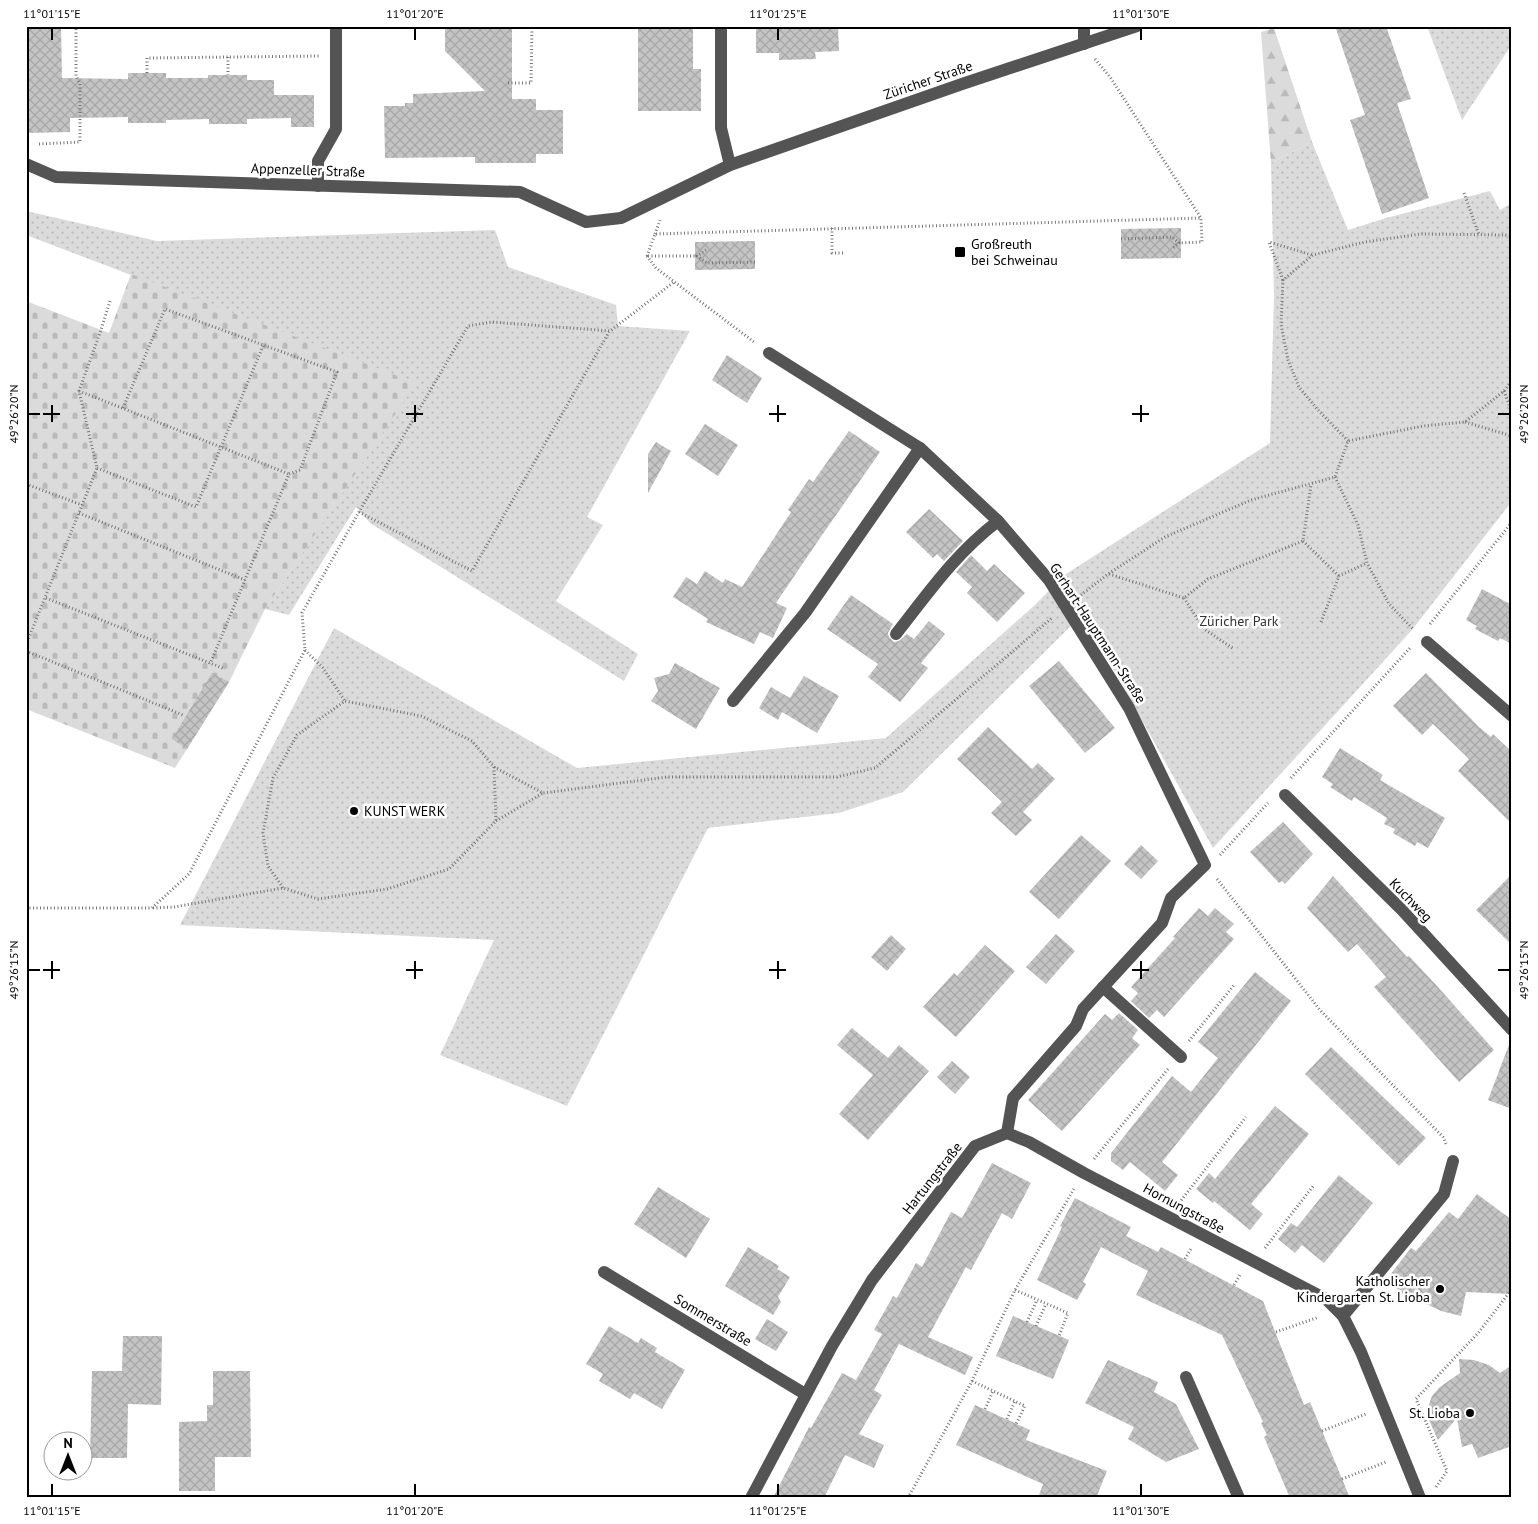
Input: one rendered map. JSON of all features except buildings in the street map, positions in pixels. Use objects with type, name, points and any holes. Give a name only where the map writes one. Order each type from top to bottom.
[{"type":"street","points":[[318,186],[318,161],[336,129],[336,26]]},
{"type":"street","points":[[721,26],[721,128],[730,166]]},
{"type":"street","points":[[1084,26],[1084,44]]},
{"type":"street","name":"Züricher Straße","points":[[586,222],[621,218],[730,166],[962,84],[1137,26]]},
{"type":"street","name":"Appenzeller Straße","points":[[26,164],[56,178],[520,192],[586,222]]},
{"type":"street","name":"Gerhart-Hauptmann-Straße","points":[[769,353],[920,448],[998,521],[1049,580],[1129,708],[1205,865]]},
{"type":"street","points":[[733,701],[805,613],[920,448]]},
{"type":"street","points":[[896,634],[949,565],[971,543],[998,521]]},
{"type":"street","points":[[1425,636],[1512,716]]},
{"type":"street","name":"Kuchweg","points":[[1281,793],[1402,910],[1512,1030]]},
{"type":"street","points":[[1007,1133],[1013,1098],[1076,1026],[1083,1009],[1162,923],[1171,898],[1205,865]]},
{"type":"street","points":[[1103,987],[1181,1057]]},
{"type":"street","name":"Hornungstraße","points":[[1007,1133],[1029,1142],[1084,1173],[1326,1299],[1341,1313],[1361,1352],[1420,1498]]},
{"type":"street","name":"Hartungstraße","points":[[751,1498],[805,1394],[872,1280],[975,1146],[1007,1133]]},
{"type":"street","points":[[1341,1313],[1444,1194],[1454,1161]]},
{"type":"street","name":"Sommerstraße","points":[[604,1272],[805,1394]]},
{"type":"street","points":[[1186,1377],[1239,1498]]},
{"type":"path","points":[[39,144],[80,142],[80,84],[76,76],[76,26]]},
{"type":"path","points":[[508,83],[532,83],[532,26]]},
{"type":"path","points":[[1084,44],[1110,77],[1201,218],[1202,242],[1179,243],[1173,248]]},
{"type":"path","points":[[147,73],[146,58],[336,55]]},
{"type":"path","points":[[228,57],[228,75]]},
{"type":"path","points":[[1464,193],[1479,235]]},
{"type":"path","points":[[647,256],[655,234],[1201,218]]},
{"type":"path","points":[[832,228],[832,253],[843,253]]},
{"type":"path","points":[[1283,280],[1313,255],[1365,242],[1420,234],[1512,236]]},
{"type":"path","points":[[1121,239],[1172,237],[1179,243]]},
{"type":"path","points":[[1313,255],[1269,242],[1283,280],[1281,324],[1288,360],[1299,387],[1348,441]]},
{"type":"path","points":[[647,256],[697,256],[706,250]]},
{"type":"path","points":[[647,256],[656,268],[769,353]]},
{"type":"path","points":[[697,256],[707,263],[755,262]]},
{"type":"path","points":[[359,512],[472,571],[610,331],[674,282]]},
{"type":"path","points":[[26,645],[97,468],[78,391],[110,300]]},
{"type":"path","points":[[78,391],[289,474],[300,470],[337,372],[164,309],[123,408]]},
{"type":"path","points":[[152,908],[189,874],[305,650],[302,613],[468,326],[492,322],[610,331]]},
{"type":"path","points":[[97,468],[196,506],[263,346]]},
{"type":"path","points":[[1465,422],[1504,391],[1512,380]]},
{"type":"path","points":[[1504,391],[1512,413]]},
{"type":"path","points":[[1348,441],[1423,426],[1465,422],[1512,436]]},
{"type":"path","points":[[1348,441],[1335,477],[1358,525],[1367,563],[1389,604],[1425,636],[1512,522]]},
{"type":"path","points":[[210,664],[289,474]]},
{"type":"path","points":[[26,908],[174,907],[283,888],[318,899],[387,889],[449,869],[496,821],[544,793],[667,777],[838,777],[875,768],[1066,607],[1108,574],[1165,537],[1251,500],[1335,477]]},
{"type":"path","points":[[26,484],[82,505]]},
{"type":"path","points":[[1303,541],[1310,485]]},
{"type":"path","points":[[79,513],[245,580]]},
{"type":"path","points":[[1303,541],[1339,576]]},
{"type":"path","points":[[1184,598],[1208,580],[1303,541]]},
{"type":"path","points":[[1321,622],[1339,576],[1367,563]]},
{"type":"path","points":[[1108,574],[1184,598],[1204,629],[1234,649]]},
{"type":"path","points":[[46,598],[225,669]]},
{"type":"path","points":[[1414,644],[1281,793],[1220,856],[1205,865],[1320,1010],[1443,1137],[1454,1161]]},
{"type":"path","points":[[305,650],[323,668],[345,701],[421,716],[472,740],[494,767],[544,793]]},
{"type":"path","points":[[26,651],[183,714]]},
{"type":"path","points":[[283,888],[268,866],[262,833],[273,778],[296,735],[345,701]]},
{"type":"path","points":[[494,767],[496,821]]},
{"type":"path","points":[[908,1498],[972,1381],[1015,1290],[1084,1173],[1165,1072],[1181,1057],[1191,1037],[1234,985]]},
{"type":"path","points":[[1170,1218],[1180,1201],[1246,1117]]},
{"type":"path","points":[[1254,1262],[1314,1185]]},
{"type":"path","points":[[1433,1491],[1447,1471],[1416,1399],[1479,1332],[1512,1289]]},
{"type":"path","points":[[1015,1290],[1068,1313],[1059,1336]]},
{"type":"path","points":[[1027,1322],[1037,1300]]},
{"type":"path","points":[[1036,1326],[1046,1304]]},
{"type":"path","points":[[1276,1332],[1341,1313]]},
{"type":"path","points":[[972,1381],[1025,1406],[1016,1424]]},
{"type":"path","points":[[985,1409],[993,1391]]},
{"type":"path","points":[[1007,1419],[1015,1401]]},
{"type":"path","points":[[1322,1431],[1383,1408]]},
{"type":"path","points":[[1342,1479],[1403,1455]]},
{"type":"green space","points":[[1427,26],[1512,26],[1512,44],[1462,120]]},
{"type":"green space","points":[[1274,28],[1312,142],[1271,163],[1261,32]]},
{"type":"green space","name":"Züricher Park","points":[[1312,142],[1348,230],[1386,218],[1490,191],[1500,210],[1512,203],[1512,501],[1412,630],[1213,848],[1083,614],[903,792],[839,813],[708,828],[567,1106],[440,1055],[494,940],[180,925],[334,628],[577,768],[886,738],[1036,604],[1063,576],[1270,443],[1274,295],[1271,163]]},
{"type":"green space","points":[[26,211],[157,241],[495,230],[508,267],[616,305],[618,326],[690,331],[587,517],[603,525],[556,601],[638,654],[624,681],[370,523],[356,507],[289,615],[265,609],[415,383],[26,235]]},
{"type":"green space","points":[[131,274],[416,383],[265,609],[229,682],[175,768],[26,709],[26,301],[109,333]]},
{"type":"place","name":"Großreuth bei Schweinau","points":[[960,252]]},
{"type":"place","name":"KUNST WERK","points":[[354,811]]},
{"type":"place","name":"Katholischer Kindergarten St. Lioba","points":[[1440,1289]]},
{"type":"place","name":"St. Lioba","points":[[1470,1413]]}]
